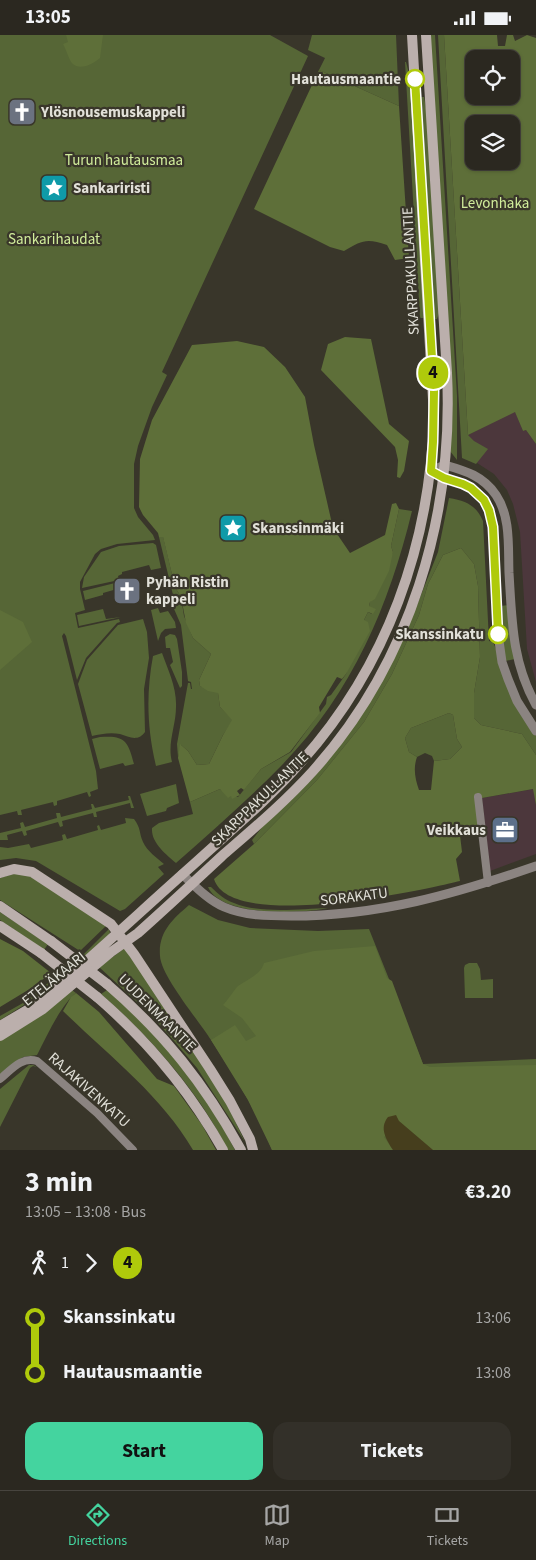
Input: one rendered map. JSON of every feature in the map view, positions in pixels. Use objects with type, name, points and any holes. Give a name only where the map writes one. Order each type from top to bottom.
[{"type":"main road","name":"SKARPPAKULLANTIE","points":[[118,933],[266,798],[301,763],[331,726],[375,655],[406,582],[421,530],[431,471],[434,391],[412,35]]},
{"type":"main road","name":"SKARPPAKULLANTIE","points":[[124,942],[138,933],[193,884],[290,794],[313,770],[343,733],[370,692],[401,633],[420,586],[431,545],[444,478],[448,393],[426,35]]},
{"type":"main road","points":[[0,873],[20,869],[39,875],[106,920],[118,933],[134,954],[230,1101],[250,1139],[253,1150]]},
{"type":"main road","name":"UUDENMAANTIE","points":[[0,906],[51,941],[107,984],[148,1021],[186,1063],[221,1115],[241,1150]]},
{"type":"main road","name":"UUDENMAANTIE","points":[[0,926],[41,953],[97,997],[136,1032],[161,1060],[196,1106],[223,1150]]},
{"type":"main road","name":"ETELÄKAARI","points":[[0,1026],[20,1015],[46,996],[118,933]]},
{"type":"main road","points":[[134,954],[138,933]]},
{"type":"main road","name":"ETELÄKAARI","points":[[0,1037],[43,1009],[124,942]]},
{"type":"street","points":[[431,471],[445,465],[471,473],[481,479],[496,495],[501,505],[507,530],[517,658],[523,680],[536,705]]},
{"type":"street","points":[[431,471],[471,488],[484,500],[489,510],[493,527],[498,634],[502,662],[517,701],[536,731]]},
{"type":"street","points":[[478,797],[488,883]]},
{"type":"street","name":"SORAKATU","points":[[182,874],[210,899],[224,907],[239,912],[273,916],[306,916],[379,909],[425,901],[488,883],[536,866]]},
{"type":"street","name":"RAJAKIVENKATU","points":[[0,1079],[21,1062],[37,1061],[102,1118],[132,1150]]},
{"type":"shaded area","points":[[515,411],[523,431],[526,430],[536,444],[536,682],[527,649],[520,532],[513,504],[507,490],[494,474],[474,461],[468,435]]},
{"type":"shaded area","points":[[534,789],[536,805],[536,854],[490,871],[482,798]]},
{"type":"green space","name":"Turun hautausmaa","points":[[0,35],[270,35],[308,56],[162,372],[167,375],[152,407],[138,446],[134,464],[134,508],[138,517],[155,540],[117,544],[101,549],[95,554],[80,582],[85,610],[75,613],[78,628],[119,619],[120,622],[86,658],[77,680],[66,636],[64,633],[62,636],[96,771],[98,789],[90,792],[91,796],[89,797],[87,792],[57,801],[57,805],[54,806],[53,802],[21,810],[22,815],[18,815],[17,811],[0,815]]},
{"type":"green space","points":[[66,35],[103,35],[100,58],[86,66],[74,65],[63,44],[68,42]]},
{"type":"green space","points":[[312,35],[396,35],[399,106],[319,70],[325,58],[308,50]]},
{"type":"green space","points":[[430,35],[435,35],[457,396],[457,460],[450,451],[452,418]]},
{"type":"green space","points":[[438,35],[444,35],[468,435],[488,449],[476,464],[462,458]]},
{"type":"green space","name":"Levonhaka","points":[[444,35],[497,35],[498,46],[505,46],[507,35],[513,35],[515,41],[527,35],[536,38],[536,444],[526,430],[523,431],[515,412],[468,435]]},
{"type":"green space","points":[[405,62],[411,81],[426,318],[420,318]]},
{"type":"green space","points":[[319,70],[399,106],[409,258],[395,260],[387,245],[374,241],[360,242],[344,251],[330,247],[254,209]]},
{"type":"green space","points":[[420,97],[424,97],[427,114],[439,313],[437,319],[433,319]]},
{"type":"green space","points":[[345,337],[371,339],[389,424],[409,441],[404,471],[400,478],[397,477],[398,460],[395,447],[321,370],[328,344]]},
{"type":"green space","points":[[237,341],[264,347],[285,367],[305,397],[333,528],[350,553],[385,535],[392,504],[396,503],[399,509],[391,546],[393,552],[389,571],[375,599],[370,602],[369,606],[376,609],[373,614],[368,612],[364,620],[368,622],[370,631],[346,674],[342,679],[337,677],[319,707],[320,713],[290,752],[261,769],[244,790],[241,788],[237,791],[240,795],[232,799],[231,796],[228,798],[220,789],[190,802],[178,758],[180,744],[188,751],[197,765],[209,764],[232,720],[220,707],[218,693],[208,691],[200,686],[199,680],[211,654],[193,638],[186,623],[181,597],[175,587],[163,537],[159,537],[139,507],[140,459],[152,420],[192,345]]},
{"type":"green space","points":[[449,498],[474,507],[483,521],[489,641],[493,642],[528,724],[536,736],[536,755],[522,734],[481,725],[474,718],[474,693],[480,657],[478,586],[474,564],[461,548],[443,555],[428,584],[419,615],[392,674],[364,722],[317,780],[254,844],[252,840],[263,826],[327,760],[417,605],[438,552]]},
{"type":"green space","points":[[399,509],[412,511],[403,546],[379,614],[365,647],[348,678],[329,708],[307,737],[282,765],[176,863],[154,839],[152,828],[159,823],[193,814],[190,802],[220,789],[231,796],[238,797],[261,769],[291,752],[326,704],[327,697],[331,695],[346,674],[364,620],[368,612],[372,614],[369,606],[370,602],[393,552],[391,546]]},
{"type":"green space","points":[[163,536],[175,587],[181,597],[184,616],[193,638],[211,654],[199,680],[200,686],[218,692],[220,707],[233,720],[223,735],[209,764],[197,765],[188,751],[181,745],[178,757],[177,744],[188,683],[190,683],[192,689],[191,682],[188,681],[181,625],[171,602],[174,601],[173,595],[159,537]]},
{"type":"green space","points":[[153,543],[156,545],[161,568],[151,570],[149,565],[122,572],[118,576],[119,580],[82,588],[84,577],[101,552],[119,546]]},
{"type":"green space","points":[[461,548],[474,564],[478,586],[480,657],[474,693],[474,718],[481,725],[522,734],[536,755],[536,805],[533,789],[482,798],[479,833],[460,835],[462,852],[456,859],[460,881],[369,899],[328,904],[288,906],[254,903],[228,895],[214,879],[254,844],[317,780],[364,722],[392,674],[419,615],[428,584],[443,555]],"holes":[[[449,713],[453,715],[457,739],[462,747],[450,759],[434,761],[431,790],[419,790],[415,774],[417,757],[409,752],[405,738],[411,728]]]},
{"type":"green space","points":[[115,583],[117,589],[85,600],[83,591]]},
{"type":"green space","points":[[509,605],[515,659],[505,661],[500,606]]},
{"type":"green space","points":[[158,608],[160,613],[168,611],[175,622],[176,628],[165,629],[158,641],[151,610]]},
{"type":"green space","points":[[103,609],[106,619],[121,617],[79,626],[77,615]]},
{"type":"green space","points":[[0,610],[23,622],[32,642],[0,670]]},
{"type":"green space","points":[[143,619],[147,632],[149,658],[144,689],[145,732],[136,738],[113,733],[92,736],[78,684],[87,660],[118,625]]},
{"type":"green space","points":[[170,634],[175,635],[177,639],[182,672],[182,686],[180,688],[170,665],[173,662],[170,648],[166,648],[165,637]]},
{"type":"green space","points":[[162,653],[174,686],[176,714],[171,741],[172,762],[156,766],[149,725],[148,697],[153,656]]},
{"type":"green space","points":[[449,713],[453,715],[457,739],[462,747],[450,759],[434,761],[432,756],[425,753],[417,757],[409,752],[405,738],[411,728]]},
{"type":"green space","points":[[115,737],[124,741],[130,750],[134,764],[125,766],[123,763],[100,769],[92,739]]},
{"type":"green space","points":[[176,784],[179,803],[167,808],[166,811],[147,816],[140,794]]},
{"type":"green space","points":[[128,796],[130,796],[134,808],[131,808],[130,803],[96,812],[97,817],[94,817],[93,813],[62,821],[63,826],[60,827],[58,822],[26,831],[27,835],[24,836],[22,831],[7,835],[8,840],[0,840],[0,833],[21,828],[20,823],[23,822],[25,827],[57,818],[56,813],[60,813],[61,817],[92,809],[91,804],[95,808],[129,800]]},
{"type":"green space","points":[[125,818],[134,819],[145,845],[164,864],[158,867],[164,874],[125,909],[120,911],[36,861],[16,858],[0,860],[0,847],[8,848],[29,844],[31,848],[63,840],[62,835],[65,834],[67,839],[98,830],[97,826],[99,825],[101,830],[126,823]]},
{"type":"green space","points":[[17,873],[27,874],[107,925],[80,951],[0,900],[0,878]]},
{"type":"green space","points":[[208,887],[211,887],[231,902],[256,909],[328,908],[282,912],[245,908],[229,904],[216,897]]},
{"type":"green space","points":[[189,905],[218,920],[250,928],[318,931],[369,929],[423,1064],[536,1059],[536,1150],[272,1150],[252,1107],[236,1080],[211,1040],[173,986],[162,965],[160,947],[164,933],[172,921]]},
{"type":"green space","points":[[0,912],[48,944],[44,950],[0,920]]},
{"type":"green space","points":[[109,929],[110,933],[108,936],[40,995],[0,1020],[0,1016],[23,1003],[84,954]]},
{"type":"green space","points":[[0,939],[23,951],[51,973],[33,987],[0,1007]]},
{"type":"green space","points":[[375,946],[387,978],[392,981],[423,1064],[430,1067],[536,1065],[536,1150],[433,1150],[399,1121],[384,1137],[393,1150],[272,1150],[248,1100],[211,1040],[235,1025],[246,1041],[256,1036],[242,1018],[223,1005],[238,986],[260,971],[264,963],[314,951]]},
{"type":"green space","points":[[125,948],[225,1100],[245,1142],[197,1068],[150,1014],[99,967]]},
{"type":"green space","points":[[469,963],[477,963],[480,969],[481,980],[493,979],[493,998],[465,998],[464,968]]},
{"type":"green space","points":[[72,990],[76,993],[59,1013],[37,1055],[23,1057],[0,1076],[0,1040]]},
{"type":"green space","points":[[107,990],[150,1030],[189,1075],[211,1107],[235,1150],[228,1150],[202,1106],[172,1066],[138,1029],[101,994]]},
{"type":"green space","points":[[76,993],[99,1012],[157,1079],[174,1086],[202,1125],[216,1150],[193,1150],[166,1111],[150,1093],[63,1011],[71,997]]},
{"type":"green space","points":[[29,1065],[33,1065],[37,1067],[33,1066],[30,1068],[0,1127],[0,1089]]},
{"type":"sand","points":[[396,1115],[399,1121],[433,1150],[393,1150],[386,1138],[384,1125],[388,1117]]},
{"type":"bus line","name":"4","points":[[415,79],[434,391],[431,471],[471,488],[484,500],[489,510],[493,527],[498,634]]},
{"type":"place","name":"Hautausmaantie","points":[[415,79]]},
{"type":"place","name":"Ylösnousemuskappeli","points":[[22,112]]},
{"type":"place","name":"Sankariristi","points":[[54,188]]},
{"type":"place","name":"Skanssinmäki","points":[[233,528]]},
{"type":"place","name":"Pyhän Ristin kappeli","points":[[127,591]]},
{"type":"place","name":"Skanssinkatu","points":[[498,634]]},
{"type":"place","name":"Veikkaus","points":[[505,830]]},
{"type":"park label","name":"Sankarihaudat","points":[[54,239]]}]
